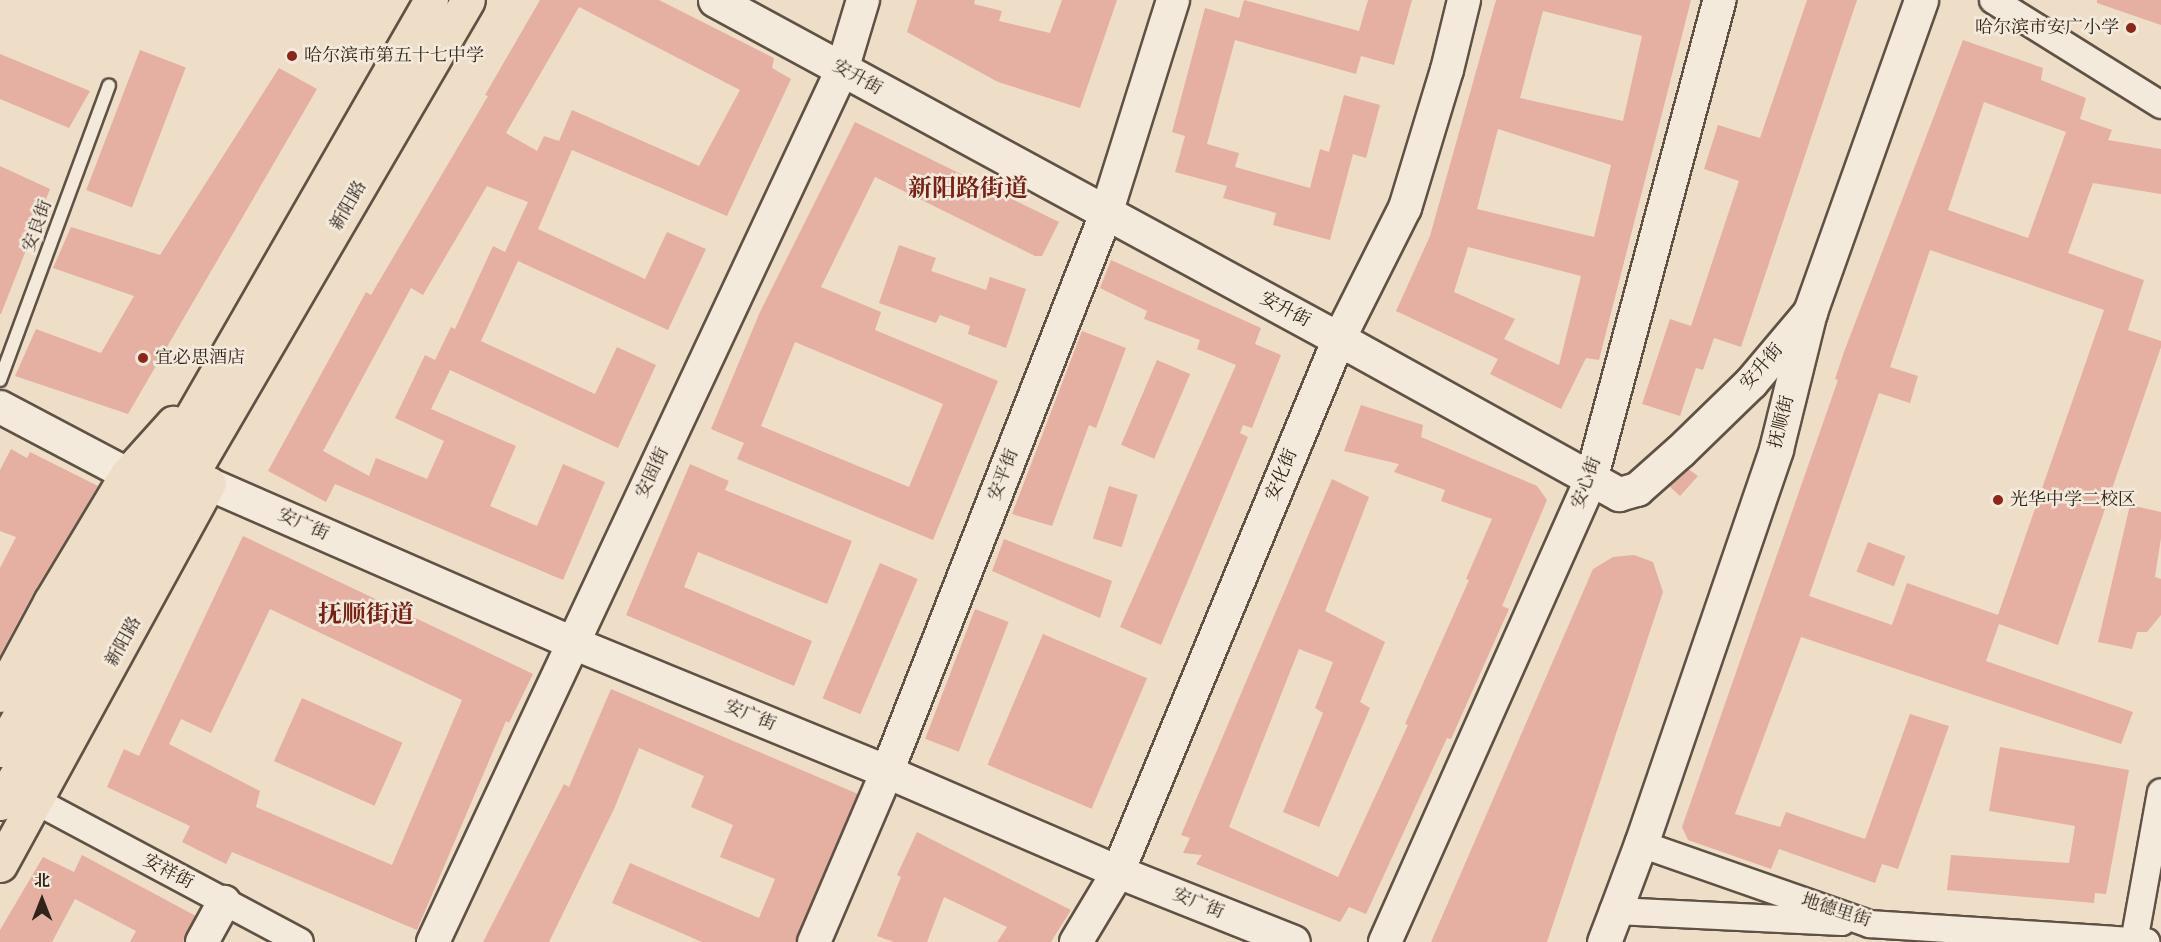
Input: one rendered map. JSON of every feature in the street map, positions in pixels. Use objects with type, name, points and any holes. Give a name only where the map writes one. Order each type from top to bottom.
[{"type":"highway","name":"新阳路","points":[[0,865],[209,484],[217,402],[431,0]]},
{"type":"highway","name":"新阳路","points":[[0,750],[153,511],[217,402],[468,0]]},
{"type":"highway","name":"新阳路","points":[[0,695],[50,602],[127,474],[164,431],[217,402]]},
{"type":"highway","name":"新阳路","points":[[0,803],[153,511]]},
{"type":"main road","name":"安升街","points":[[715,0],[1619,494],[1637,489],[1751,382],[1810,312]]},
{"type":"main road","name":"抚顺街","points":[[1641,844],[1776,449],[1810,312],[1922,0]]},
{"type":"main road","points":[[1604,942],[1613,926]]},
{"type":"street","name":"安固街","points":[[433,942],[842,70],[863,0]]},
{"type":"street","name":"安平街","points":[[814,942],[886,772],[1106,214],[1173,0]]},
{"type":"street","name":"安化街","points":[[1076,942],[1118,872],[1339,339],[1405,208],[1447,70],[1464,0]]},
{"type":"street","name":"安心街","points":[[1385,942],[1591,480],[1720,0]]},
{"type":"street","points":[[1992,0],[2161,105]]},
{"type":"street","points":[[0,407],[127,474]]},
{"type":"street","name":"安广街","points":[[209,484],[573,643],[886,772],[1118,872],[1294,942]]},
{"type":"street","points":[[2134,942],[2161,792]]},
{"type":"street","name":"安祥街","points":[[36,801],[300,942]]},
{"type":"street","points":[[1641,844],[1613,926],[1869,924]]},
{"type":"street","name":"地德里街","points":[[1641,844],[1869,924],[2146,942]]},
{"type":"street","points":[[202,942],[224,902]]},
{"type":"lane","name":"安良街","points":[[0,380],[109,85]]},
{"type":"building","points":[[540,0],[659,0],[774,58],[772,68],[791,79],[727,216],[572,150],[538,229],[645,279],[667,232],[706,249],[668,330],[518,261],[481,341],[595,394],[617,347],[656,365],[618,448],[450,370],[431,409],[516,446],[490,506],[537,526],[563,464],[605,482],[563,580],[335,484],[326,502],[268,471],[366,292],[371,295],[488,96],[485,95]],"holes":[[[579,7],[740,90],[699,166],[572,110],[559,141],[544,136],[537,151],[506,133]],[[487,186],[528,202],[505,252],[493,246],[455,329],[451,327],[435,360],[425,355],[395,418],[444,441],[427,479],[376,458],[369,476],[323,451],[411,288],[423,295]]]},
{"type":"building","points":[[917,0],[975,0],[974,4],[1002,11],[999,21],[1050,33],[1062,0],[1117,0],[1080,108],[998,82],[907,32]]},
{"type":"building","points":[[1244,0],[1359,31],[1368,0],[1412,0],[1394,65],[1361,56],[1356,74],[1235,40],[1207,144],[1239,153],[1235,167],[1310,188],[1320,149],[1329,152],[1344,95],[1380,105],[1366,158],[1353,154],[1330,240],[1273,225],[1276,213],[1223,198],[1227,186],[1175,172],[1185,136],[1172,132],[1205,8],[1239,18]]},
{"type":"building","points":[[1496,0],[1691,0],[1599,360],[1586,358],[1561,409],[1490,374],[1498,359],[1396,311],[1430,236]],"holes":[[[1543,11],[1642,36],[1623,121],[1520,98]],[[1498,129],[1611,165],[1594,237],[1477,209]],[[1468,247],[1581,276],[1559,365],[1504,339],[1515,319],[1454,292]]]},
{"type":"building","points":[[1807,0],[1857,0],[1741,347],[1714,338],[1703,370],[1696,368],[1680,416],[1642,404],[1670,319],[1691,326],[1739,181],[1704,169],[1718,125],[1760,138]]},
{"type":"building","points":[[2097,0],[2161,0],[2161,25],[2097,3]]},
{"type":"building","points":[[1963,40],[2043,68],[2041,80],[2086,98],[2080,119],[2112,130],[2108,140],[2161,149],[2161,194],[2093,183],[2068,253],[2144,280],[2128,330],[2161,341],[2161,347],[2058,645],[1999,624],[1986,661],[2133,712],[2121,744],[1801,637],[1735,814],[1780,827],[1786,812],[1865,839],[1910,714],[1949,726],[1898,869],[1882,864],[1875,883],[1779,849],[1771,869],[1688,840],[1682,827],[1838,380],[1835,379]],"holes":[[[1984,102],[2066,132],[2028,238],[1948,210]],[[1930,250],[2104,310],[1998,615],[1907,583],[1892,625],[1809,596],[1879,393],[1910,403],[1918,376],[1890,367]]]},
{"type":"building","points":[[140,50],[186,68],[132,208],[86,190]]},
{"type":"building","points":[[0,54],[90,91],[69,128],[0,99]]},
{"type":"building","points":[[279,68],[317,89],[128,414],[15,376],[36,329],[101,353],[134,296],[53,268],[71,227],[160,255]]},
{"type":"building","points":[[855,122],[1059,222],[1042,256],[1035,256],[875,177],[821,287],[881,312],[875,330],[998,381],[933,540],[737,459],[744,443],[711,429],[760,312]],"holes":[[[795,342],[943,404],[909,487],[761,426]]]},
{"type":"building","points":[[0,166],[50,189],[1,314],[0,314]]},
{"type":"building","points":[[899,245],[936,258],[931,271],[986,290],[990,277],[1026,289],[1006,348],[968,334],[970,326],[940,315],[936,323],[879,303]]},
{"type":"building","points":[[1111,260],[1261,328],[1255,344],[1281,355],[1252,428],[1243,425],[1240,433],[1248,437],[1161,645],[1120,627],[1236,365],[1197,349],[1200,340],[1144,319],[1147,311],[1100,288]]},
{"type":"building","points":[[1082,331],[1126,348],[1096,428],[1089,425],[1052,526],[1012,514]]},
{"type":"building","points":[[1157,360],[1190,374],[1154,459],[1121,445]]},
{"type":"building","points":[[1361,405],[1423,425],[1421,437],[1537,486],[1547,500],[1502,606],[1509,609],[1451,739],[1447,738],[1366,914],[1349,907],[1340,922],[1196,864],[1202,855],[1183,853],[1190,838],[1181,835],[1332,479],[1369,497],[1325,611],[1385,642],[1360,702],[1370,708],[1319,827],[1283,812],[1323,713],[1315,708],[1333,662],[1299,649],[1229,827],[1338,877],[1408,725],[1405,724],[1469,580],[1466,579],[1492,519],[1441,501],[1445,490],[1394,472],[1399,464],[1344,451]]},
{"type":"building","points":[[11,449],[27,458],[30,452],[98,486],[34,592],[0,655],[0,568],[16,537],[0,531],[0,470]]},
{"type":"building","points":[[690,464],[729,481],[725,490],[852,541],[827,604],[698,552],[684,587],[812,641],[794,686],[626,615]]},
{"type":"building","points":[[1688,469],[1698,476],[1680,496],[1669,486]]},
{"type":"building","points":[[1109,486],[1138,495],[1122,547],[1093,539]]},
{"type":"building","points":[[2130,505],[2161,512],[2161,538],[2155,577],[2161,579],[2161,615],[2147,632],[2137,632],[2132,649],[2098,642]]},
{"type":"building","points":[[243,536],[533,674],[509,723],[506,721],[417,930],[232,852],[226,864],[182,842],[190,826],[107,787],[124,749],[139,756]],"holes":[[[270,609],[462,700],[392,865],[256,807],[260,791],[169,744],[181,719],[211,733]]]},
{"type":"building","points":[[1004,539],[1112,581],[1100,618],[992,571]]},
{"type":"building","points":[[1868,542],[1905,556],[1894,586],[1857,572]]},
{"type":"building","points":[[1634,555],[1653,562],[1663,592],[1547,942],[1431,942],[1593,569],[1613,557]]},
{"type":"building","points":[[880,563],[918,579],[860,714],[823,698]]},
{"type":"building","points":[[975,609],[1009,622],[959,752],[925,739]]},
{"type":"building","points":[[1043,634],[1147,678],[1092,809],[988,765]]},
{"type":"building","points":[[611,689],[858,794],[796,942],[702,942],[612,903],[630,863],[759,918],[775,879],[720,857],[733,825],[691,807],[704,776],[639,748],[614,809],[549,942],[483,942],[564,784],[569,787]]},
{"type":"building","points":[[302,698],[402,743],[374,806],[274,761]]},
{"type":"building","points":[[2000,747],[2129,770],[2106,894],[2095,893],[2094,903],[1947,890],[1951,855],[2069,863],[2075,826],[1989,811]]},
{"type":"building","points":[[917,832],[1071,910],[1051,942],[997,942],[1007,927],[944,897],[927,942],[894,942],[877,936],[901,877],[897,875]]},
{"type":"building","points":[[82,855],[196,916],[183,942],[130,942],[136,931],[75,899],[52,942],[0,942],[0,930],[43,857],[74,872]]},
{"type":"place","name":"哈尔滨市安广小学","points":[[2131,28]]},
{"type":"place","name":"哈尔滨市第五十七中学","points":[[292,56]]},
{"type":"place","name":"宜必思酒店","points":[[143,358]]},
{"type":"place","name":"光华中学二校区","points":[[1998,500]]},
{"type":"district","name":"新阳路街道","points":[[968,191]]},
{"type":"district","name":"抚顺街道","points":[[366,617]]}]
